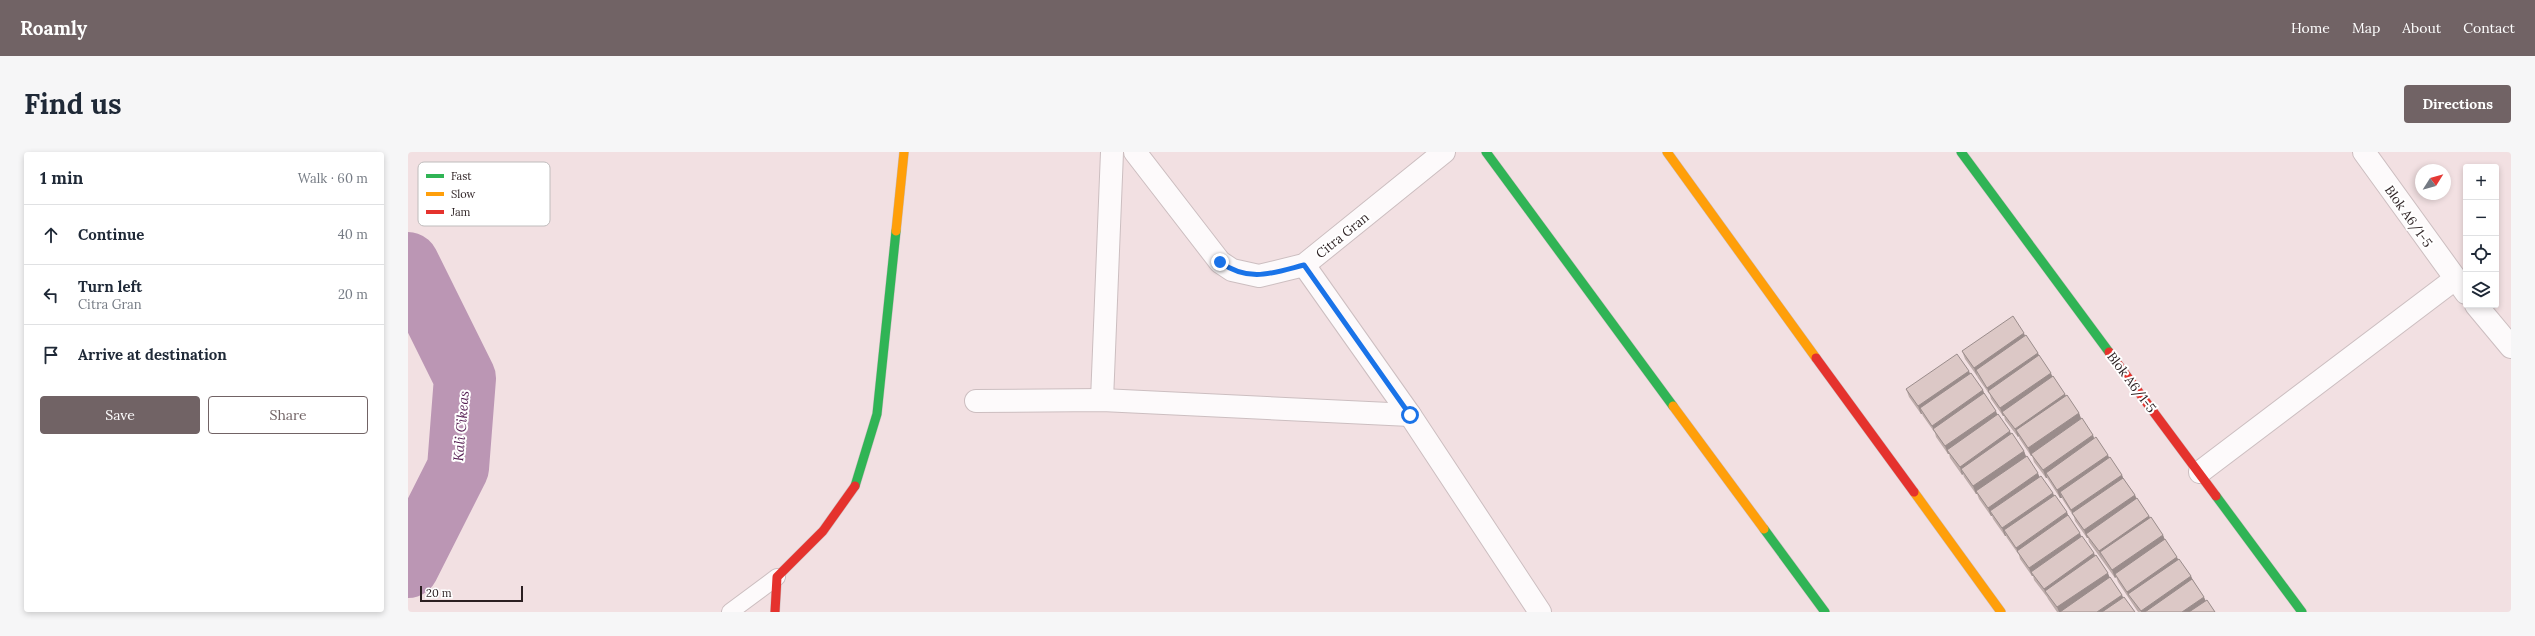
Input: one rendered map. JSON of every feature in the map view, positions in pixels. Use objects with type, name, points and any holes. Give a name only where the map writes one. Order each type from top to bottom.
[{"type":"street","points":[[775,612],[777,577],[823,531],[856,484],[876,414],[904,152]]},
{"type":"street","points":[[1102,400],[1112,152]]},
{"type":"street","name":"Citra Gran","points":[[1135,152],[1220,262],[1232,270],[1259,276],[1304,265],[1444,152]]},
{"type":"street","points":[[1486,152],[1825,612]]},
{"type":"street","points":[[1667,152],[2001,612]]},
{"type":"street","name":"Blok A6/1-5","points":[[1961,152],[2200,472],[2302,612]]},
{"type":"street","name":"Blok A6/1-5","points":[[2364,152],[2460,286]]},
{"type":"street","points":[[1304,265],[1410,415],[1540,612]]},
{"type":"street","points":[[2200,472],[2460,286]]},
{"type":"street","points":[[2478,308],[2511,347]]},
{"type":"street","points":[[976,401],[1102,400],[1410,415]]},
{"type":"lane","points":[[730,612],[777,577]]},
{"type":"building","points":[[2013,316],[2024,333],[1974,368],[1962,351]]},
{"type":"building","points":[[2026,335],[2038,353],[1987,388],[1976,370]]},
{"type":"building","points":[[1957,354],[1969,371],[1918,406],[1906,389]]},
{"type":"building","points":[[2039,355],[2051,373],[2000,408],[1988,391]]},
{"type":"building","points":[[1971,373],[1983,390],[1932,426],[1920,408]]},
{"type":"building","points":[[2053,376],[2065,394],[2015,429],[2002,412]]},
{"type":"building","points":[[1984,393],[1996,411],[1945,446],[1933,429]]},
{"type":"building","points":[[2067,395],[2079,413],[2028,448],[2016,430]]},
{"type":"building","points":[[1998,414],[2010,431],[1960,467],[1947,450]]},
{"type":"building","points":[[2082,418],[2093,435],[2043,470],[2031,454]]},
{"type":"building","points":[[2012,433],[2024,451],[1973,486],[1961,469]]},
{"type":"building","points":[[2096,437],[2108,455],[2057,490],[2046,473]]},
{"type":"building","points":[[2027,456],[2038,473],[1988,508],[1976,491]]},
{"type":"building","points":[[2110,457],[2122,475],[2071,510],[2060,492]]},
{"type":"building","points":[[2041,476],[2053,493],[2002,528],[1990,511]]},
{"type":"building","points":[[2123,478],[2135,495],[2084,530],[2072,513]]},
{"type":"building","points":[[2055,495],[2067,512],[2016,548],[2004,530]]},
{"type":"building","points":[[2137,498],[2149,516],[2099,551],[2086,534]]},
{"type":"building","points":[[2068,515],[2080,533],[2029,568],[2017,551]]},
{"type":"building","points":[[2151,517],[2163,535],[2112,570],[2100,552]]},
{"type":"building","points":[[2082,536],[2094,553],[2044,589],[2031,572]]},
{"type":"building","points":[[2165,539],[2177,557],[2127,592],[2115,574]]},
{"type":"building","points":[[2096,555],[2108,573],[2057,607],[2045,591]]},
{"type":"building","points":[[2179,559],[2191,576],[2141,611],[2128,594]]},
{"type":"building","points":[[2110,577],[2122,595],[2097,612],[2060,612]]},
{"type":"building","points":[[2192,579],[2204,597],[2182,612],[2145,612]]},
{"type":"building","points":[[2124,597],[2135,612],[2102,612]]},
{"type":"building","points":[[2207,600],[2215,612],[2189,612]]},
{"type":"waterway","name":"Kali Cikeas","points":[[408,263],[465,378],[458,468],[408,567]]},
{"type":"traffic: fast","points":[[1486,152],[1673,406]]},
{"type":"traffic: fast","points":[[1961,152],[2109,352]]},
{"type":"traffic: fast","points":[[855,486],[877,414],[896,231]]},
{"type":"traffic: fast","points":[[2216,496],[2302,612]]},
{"type":"traffic: fast","points":[[1764,529],[1825,612]]},
{"type":"traffic: slow","points":[[896,231],[904,152]]},
{"type":"traffic: slow","points":[[1667,152],[1816,358]]},
{"type":"traffic: slow","points":[[1673,406],[1764,529]]},
{"type":"traffic: slow","points":[[1914,492],[2001,612]]},
{"type":"traffic: jam","points":[[2109,352],[2216,496]]},
{"type":"traffic: jam","points":[[1816,358],[1914,492]]},
{"type":"traffic: jam","points":[[775,612],[777,577],[823,531],[855,486]]},
{"type":"route","points":[[1220,262],[1232,270],[1259,276],[1304,265],[1410,415]]}]
